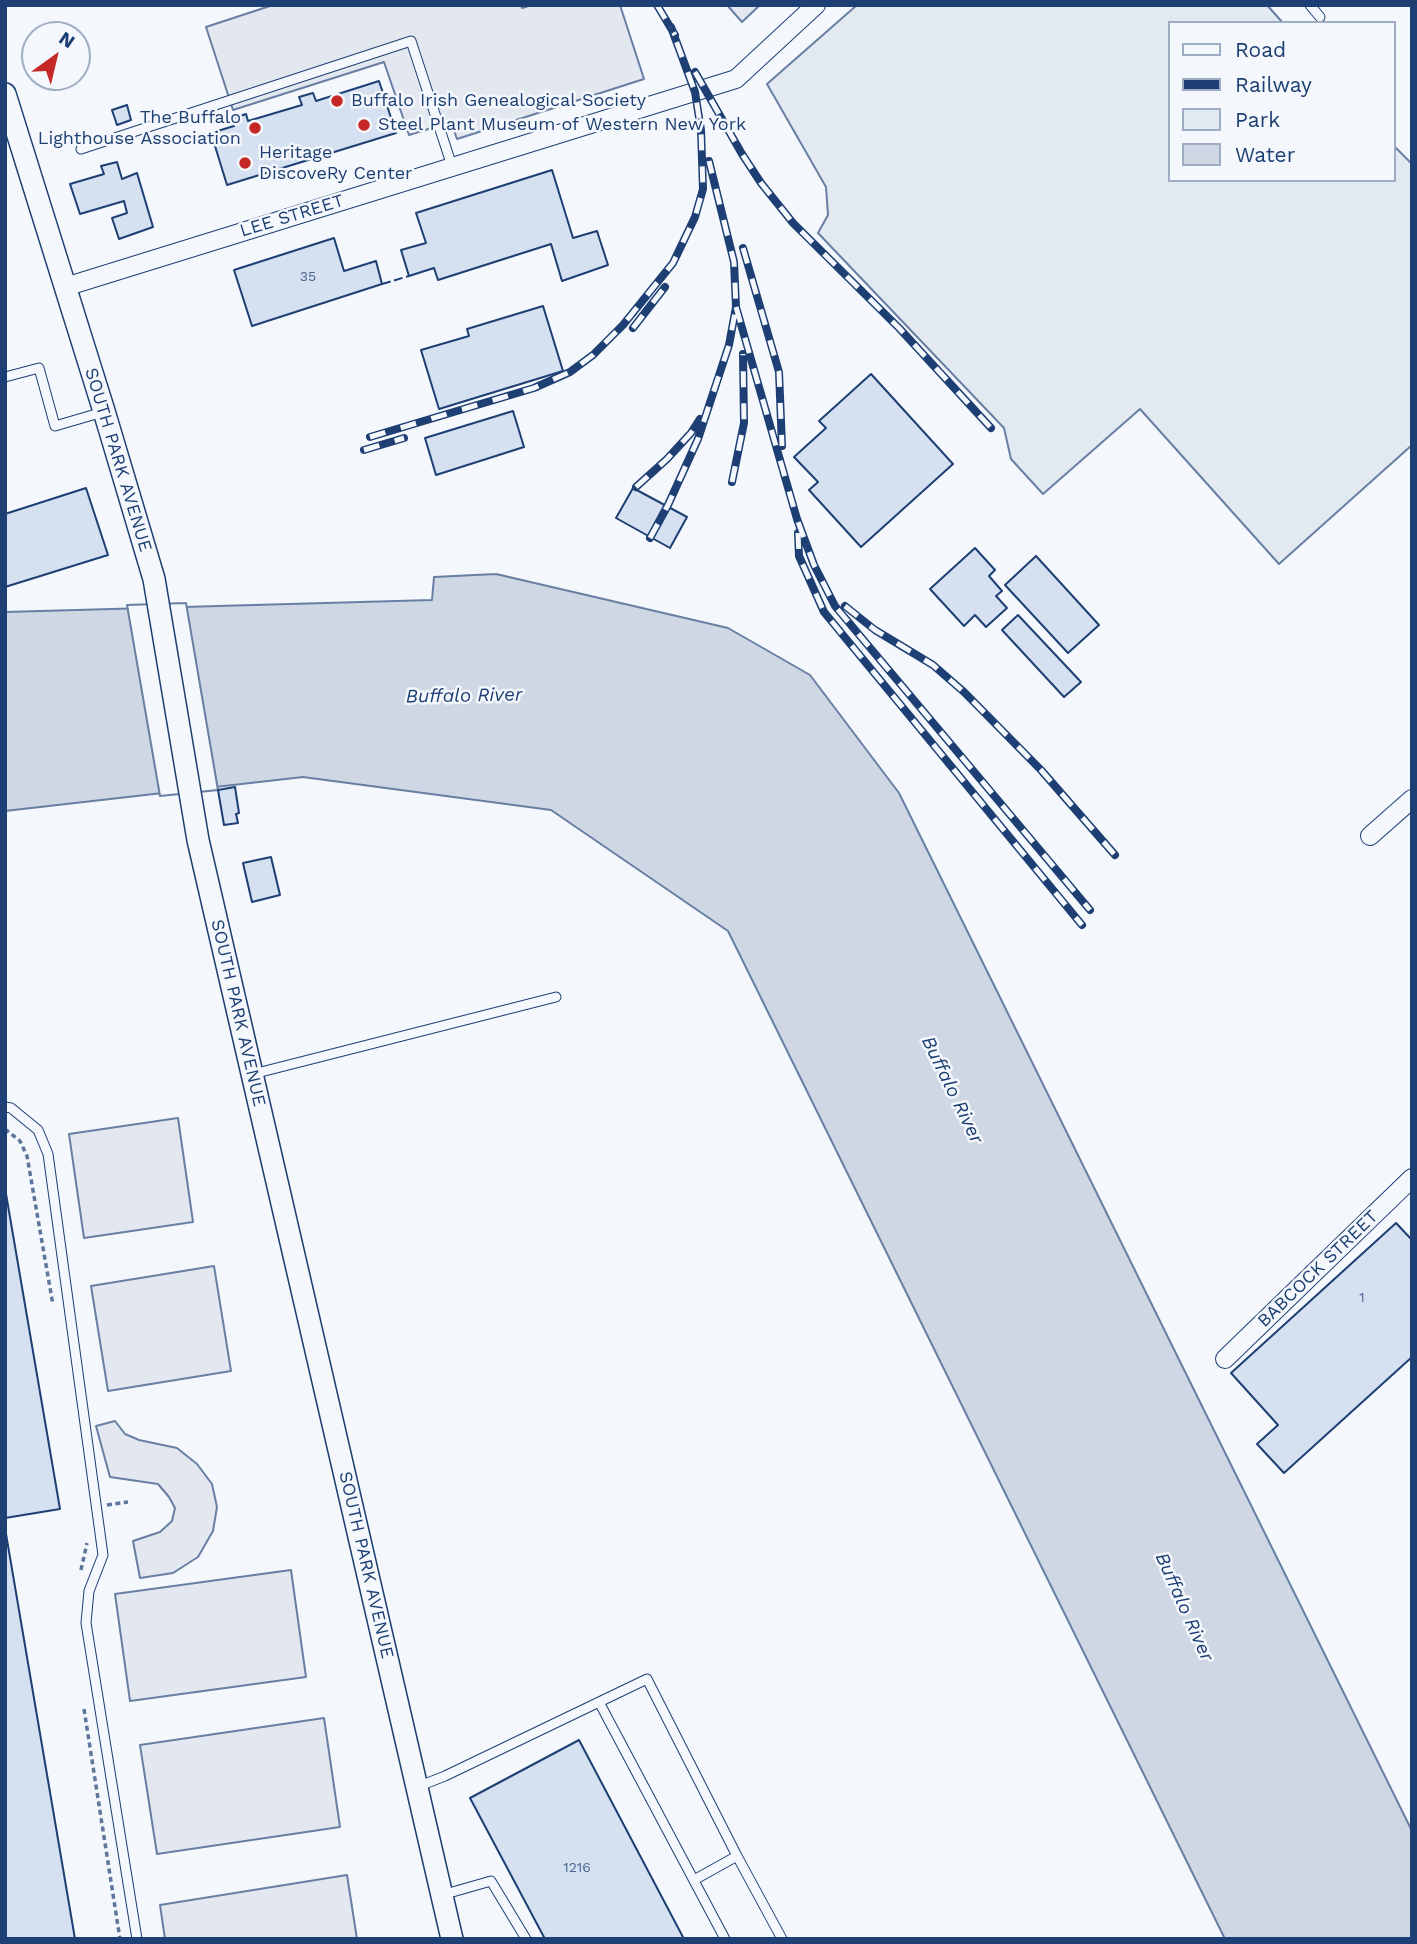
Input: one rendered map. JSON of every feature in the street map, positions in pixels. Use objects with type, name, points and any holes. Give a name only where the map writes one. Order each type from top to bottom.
[{"type":"street","name":"LEE STREET","points":[[65,287],[736,79],[817,5]]},
{"type":"street","name":"SOUTH PARK AVENUE","points":[[5,94],[154,579],[198,840],[452,1939]]},
{"type":"street","points":[[1370,836],[1412,799]]},
{"type":"street","name":"BABCOCK STREET","points":[[1225,1359],[1412,1178]]},
{"type":"lane","points":[[1310,5],[1320,17]]},
{"type":"lane","points":[[80,149],[411,41],[452,166]]},
{"type":"lane","points":[[5,377],[39,368],[55,426],[104,411]]},
{"type":"lane","points":[[252,1074],[556,997]]},
{"type":"lane","points":[[5,1107],[11,1108],[38,1130],[48,1154],[103,1555],[89,1591],[86,1623],[137,1939]]},
{"type":"lane","points":[[417,1787],[647,1679],[782,1939]]},
{"type":"lane","points":[[599,1702],[725,1939]]},
{"type":"lane","points":[[694,1880],[737,1856]]},
{"type":"lane","points":[[441,1895],[491,1881],[526,1939]]},
{"type":"path","points":[[5,1129],[20,1141],[27,1156],[53,1305]]},
{"type":"path","points":[[80,1573],[89,1539]]},
{"type":"path","points":[[84,1709],[120,1939]]},
{"type":"green space","points":[[857,5],[1267,5],[1281,21],[1168,21],[1168,182],[1396,182],[1396,148],[1412,164],[1412,445],[1279,564],[1140,409],[1043,494],[1011,459],[1004,428],[818,233],[828,215],[826,187],[767,84]]},
{"type":"shaded area","points":[[273,5],[521,5],[522,8],[532,5],[620,5],[644,79],[457,139],[451,122],[409,135],[384,62],[233,110],[206,27]]},
{"type":"shaded area","points":[[727,5],[760,5],[742,22]]},
{"type":"shaded area","points":[[178,1118],[193,1222],[84,1238],[69,1134]]},
{"type":"shaded area","points":[[214,1266],[231,1371],[108,1391],[91,1286]]},
{"type":"shaded area","points":[[115,1421],[125,1434],[139,1440],[177,1448],[197,1464],[212,1484],[217,1507],[213,1531],[198,1557],[173,1573],[140,1578],[133,1541],[160,1532],[172,1521],[175,1508],[158,1484],[110,1477],[96,1426]]},
{"type":"shaded area","points":[[291,1570],[306,1677],[130,1701],[115,1594]]},
{"type":"shaded area","points":[[324,1718],[340,1827],[157,1854],[140,1745]]},
{"type":"shaded area","points":[[347,1875],[357,1939],[165,1939],[160,1905]]},
{"type":"water","name":"Buffalo River","points":[[496,574],[728,628],[810,675],[899,793],[1412,1831],[1412,1939],[1225,1939],[728,931],[551,810],[303,777],[5,811],[5,612],[432,600],[434,577]]},
{"type":"pier","points":[[186,603],[218,790],[160,796],[127,605]]},
{"type":"building","points":[[379,81],[396,133],[227,185],[211,133],[234,126],[232,119],[246,114],[248,121],[302,105],[299,97],[313,93],[316,101]]},
{"type":"building","points":[[127,105],[131,120],[117,125],[112,110]]},
{"type":"building","points":[[117,162],[122,179],[137,173],[153,227],[119,239],[112,218],[127,213],[124,201],[80,214],[70,184],[104,174],[101,166]]},
{"type":"building","points":[[552,170],[573,238],[597,231],[608,265],[562,281],[551,244],[438,280],[434,268],[409,276],[401,250],[426,243],[416,213]]},
{"type":"building","points":[[334,238],[344,271],[376,261],[382,284],[252,326],[234,270]]},
{"type":"building","points":[[543,306],[563,371],[439,409],[421,350],[469,336],[467,329]]},
{"type":"building","points":[[871,374],[953,464],[861,547],[809,490],[818,482],[794,457],[826,428],[819,421]]},
{"type":"building","points":[[513,411],[524,447],[436,475],[425,438]]},
{"type":"building","points":[[86,488],[108,555],[5,587],[5,514]]},
{"type":"building","points":[[633,488],[687,517],[670,548],[616,518]]},
{"type":"building","points":[[975,548],[995,570],[989,576],[1002,591],[996,596],[1007,608],[986,627],[975,615],[964,626],[930,589]]},
{"type":"building","points":[[1036,556],[1099,625],[1068,653],[1005,585]]},
{"type":"building","points":[[1018,615],[1081,682],[1064,697],[1002,630]]},
{"type":"building","points":[[235,787],[238,823],[224,825],[218,790]]},
{"type":"building","points":[[271,857],[280,895],[252,902],[243,863]]},
{"type":"building","points":[[5,1188],[60,1509],[5,1518]]},
{"type":"building","points":[[1396,1223],[1412,1240],[1412,1357],[1284,1473],[1257,1444],[1278,1425],[1231,1373]]},
{"type":"building","points":[[5,1528],[75,1939],[5,1939]]},
{"type":"building","points":[[579,1740],[684,1939],[545,1939],[470,1798]]},
{"type":"railway","points":[[657,5],[675,35]]},
{"type":"railway","points":[[370,437],[534,388],[570,372],[593,355],[623,325],[673,263],[695,217],[703,189],[701,130],[695,92],[671,27]]},
{"type":"railway","points":[[695,72],[742,154],[793,223],[899,328],[991,428]]},
{"type":"railway","points":[[650,538],[698,439],[729,345],[736,307],[734,262],[709,161]]},
{"type":"railway","points":[[743,248],[779,372],[782,446]]},
{"type":"railway","points":[[633,328],[665,287]]},
{"type":"railway","points":[[736,307],[797,519],[814,565],[835,606],[1090,910]]},
{"type":"railway","points":[[732,482],[744,423],[743,354]]},
{"type":"railway","points":[[636,487],[667,459],[700,419]]},
{"type":"railway","points":[[364,450],[404,438]]},
{"type":"railway","points":[[798,533],[799,556],[824,612],[1082,925]]},
{"type":"railway","points":[[845,606],[875,630],[933,665],[964,692],[1041,770],[1115,855]]},
{"type":"fence","points":[[382,284],[409,276]]},
{"type":"place","name":"Buffalo Irish Genealogical Society","points":[[337,101]]},
{"type":"place","name":"Steel Plant Museum of Western New York","points":[[364,125]]},
{"type":"place","name":"The Buffalo Lighthouse Association","points":[[255,128]]},
{"type":"place","name":"Heritage DiscoveRy Center","points":[[245,163]]}]
